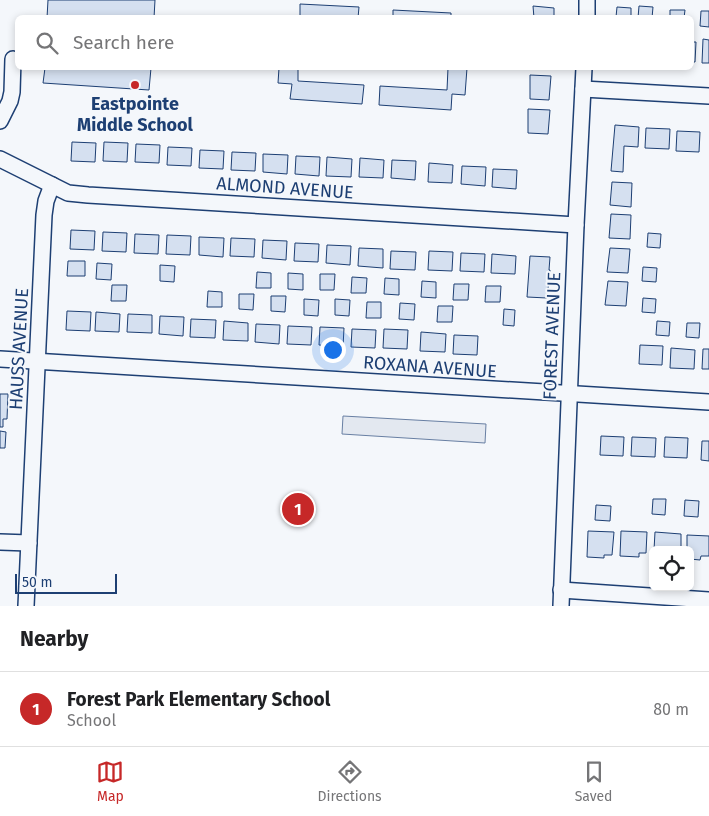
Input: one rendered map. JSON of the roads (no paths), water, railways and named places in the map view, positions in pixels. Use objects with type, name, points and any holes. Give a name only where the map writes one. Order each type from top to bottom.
[{"type":"street","points":[[586,15],[587,0]]},
{"type":"street","points":[[0,121],[10,101],[12,92],[13,59]]},
{"type":"street","name":"FOREST AVENUE","points":[[561,606],[568,394],[584,70]]},
{"type":"street","points":[[583,89],[709,96]]},
{"type":"street","name":"ALMOND AVENUE","points":[[0,159],[68,192],[88,195],[576,225]]},
{"type":"street","name":"HAUSS AVENUE","points":[[26,606],[44,207],[52,185]]},
{"type":"street","name":"ROXANA AVENUE","points":[[0,359],[709,402]]},
{"type":"street","points":[[0,542],[29,542]]},
{"type":"street","points":[[562,590],[709,600]]},
{"type":"place","name":"Eastpointe Middle School","points":[[135,85]]},
{"type":"place","name":"Forest Park Elementary School","points":[[298,509]]}]
